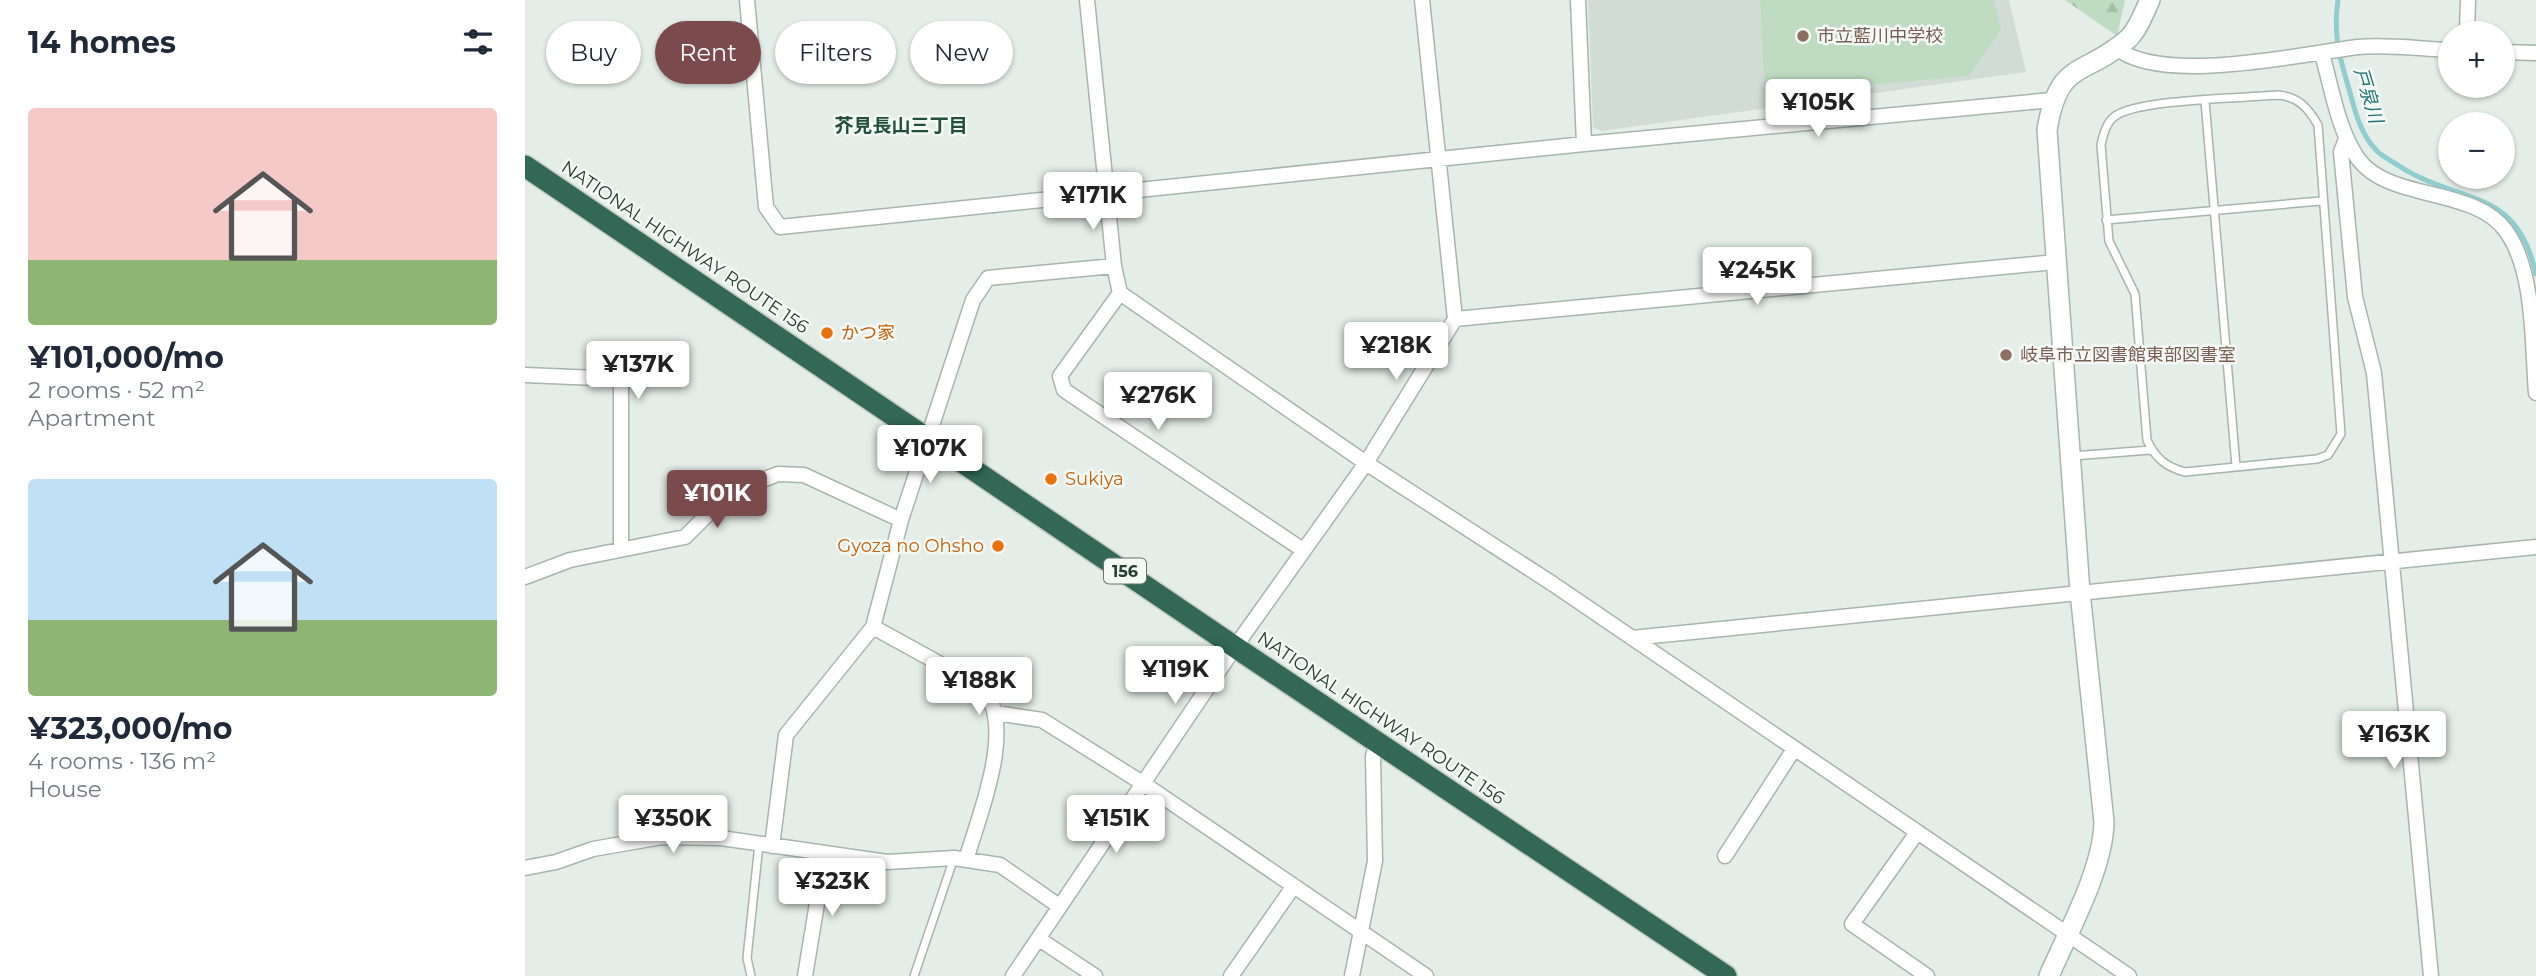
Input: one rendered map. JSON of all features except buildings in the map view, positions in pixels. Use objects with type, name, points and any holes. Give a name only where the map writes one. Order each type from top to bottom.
[{"type":"highway","name":"NATIONAL HIGHWAY ROUTE 156","points":[[525,166],[1235,648],[1726,976]]},
{"type":"street","points":[[747,0],[766,207],[780,227],[1584,144],[2052,100]]},
{"type":"street","points":[[1087,0],[1106,195],[1119,293],[1366,463],[1632,638],[1916,834],[2129,976]]},
{"type":"street","points":[[1013,976],[1235,648],[1366,463],[1455,319],[1422,0]]},
{"type":"street","points":[[1578,0],[1584,144]]},
{"type":"street","points":[[2049,976],[2104,839],[2080,592],[2047,130],[2052,100],[2075,71],[2130,37],[2150,0]]},
{"type":"street","points":[[2467,21],[2468,0]]},
{"type":"street","points":[[2115,47],[2125,56],[2156,65],[2226,64],[2322,54],[2360,47],[2438,50]]},
{"type":"street","points":[[2515,52],[2536,53]]},
{"type":"street","points":[[2322,54],[2346,139],[2361,163],[2394,183],[2477,207],[2505,229],[2519,255],[2526,287],[2536,393]]},
{"type":"street","points":[[2346,139],[2341,152],[2355,298],[2374,373],[2431,976]]},
{"type":"street","points":[[1455,319],[2056,262]]},
{"type":"street","points":[[765,845],[786,734],[873,627],[901,520],[973,300],[988,278],[1114,266]]},
{"type":"street","points":[[1119,293],[1060,376],[1063,390],[1303,550]]},
{"type":"street","points":[[525,375],[621,379],[621,548]]},
{"type":"street","points":[[525,577],[570,560],[685,537],[709,513],[744,487],[778,474],[804,475],[901,520]]},
{"type":"street","points":[[1632,638],[2536,547]]},
{"type":"street","points":[[873,627],[982,687],[991,696],[996,713],[996,747],[989,781],[960,859]]},
{"type":"street","points":[[996,713],[1042,720],[1144,784],[1426,976]]},
{"type":"street","points":[[1352,976],[1375,860],[1373,756],[1377,743]]},
{"type":"street","points":[[1725,856],[1794,749]]},
{"type":"street","points":[[1916,834],[1852,924],[1927,976]]},
{"type":"street","points":[[525,868],[556,862],[593,849],[662,837],[721,838],[887,862],[960,859],[1000,864],[1059,905]]},
{"type":"street","points":[[805,976],[825,855]]},
{"type":"street","points":[[1231,976],[1293,887]]},
{"type":"street","points":[[1039,939],[1095,976]]},
{"type":"lane","points":[[2290,96],[2302,102],[2318,125],[2321,201],[2341,434],[2328,455],[2185,472],[2172,468],[2151,450],[2145,428],[2135,294],[2109,241],[2101,145],[2111,119],[2136,107],[2205,101],[2290,96]]},
{"type":"lane","points":[[2205,101],[2236,466]]},
{"type":"lane","points":[[2106,220],[2215,208],[2321,201]]},
{"type":"lane","points":[[2070,456],[2151,450]]},
{"type":"lane","points":[[751,976],[747,958],[765,845]]},
{"type":"lane","points":[[914,976],[960,859]]},
{"type":"shaded area","name":"市立藍川中学校","points":[[1588,0],[2009,0],[2026,72],[1602,131],[1593,127]]},
{"type":"green space","points":[[1760,0],[1994,0],[2001,30],[1969,76],[1765,94]]},
{"type":"green space","points":[[2065,0],[2125,0],[2117,36]]},
{"type":"waterway","name":"戸泉川","points":[[2338,0],[2336,24],[2340,55],[2356,114],[2371,144],[2385,157],[2422,178],[2500,211],[2515,225],[2527,245],[2536,274]]},
{"type":"place","name":"市立藍川中学校","points":[[1803,36]]},
{"type":"place","name":"かつ家","points":[[827,333]]},
{"type":"place","name":"岐阜市立図書館東部図書室","points":[[2006,355]]},
{"type":"place","name":"Sukiya","points":[[1051,479]]},
{"type":"place","name":"Gyoza no Ohsho","points":[[998,546]]},
{"type":"district","name":"芥見長山三丁目","points":[[901,125]]}]
